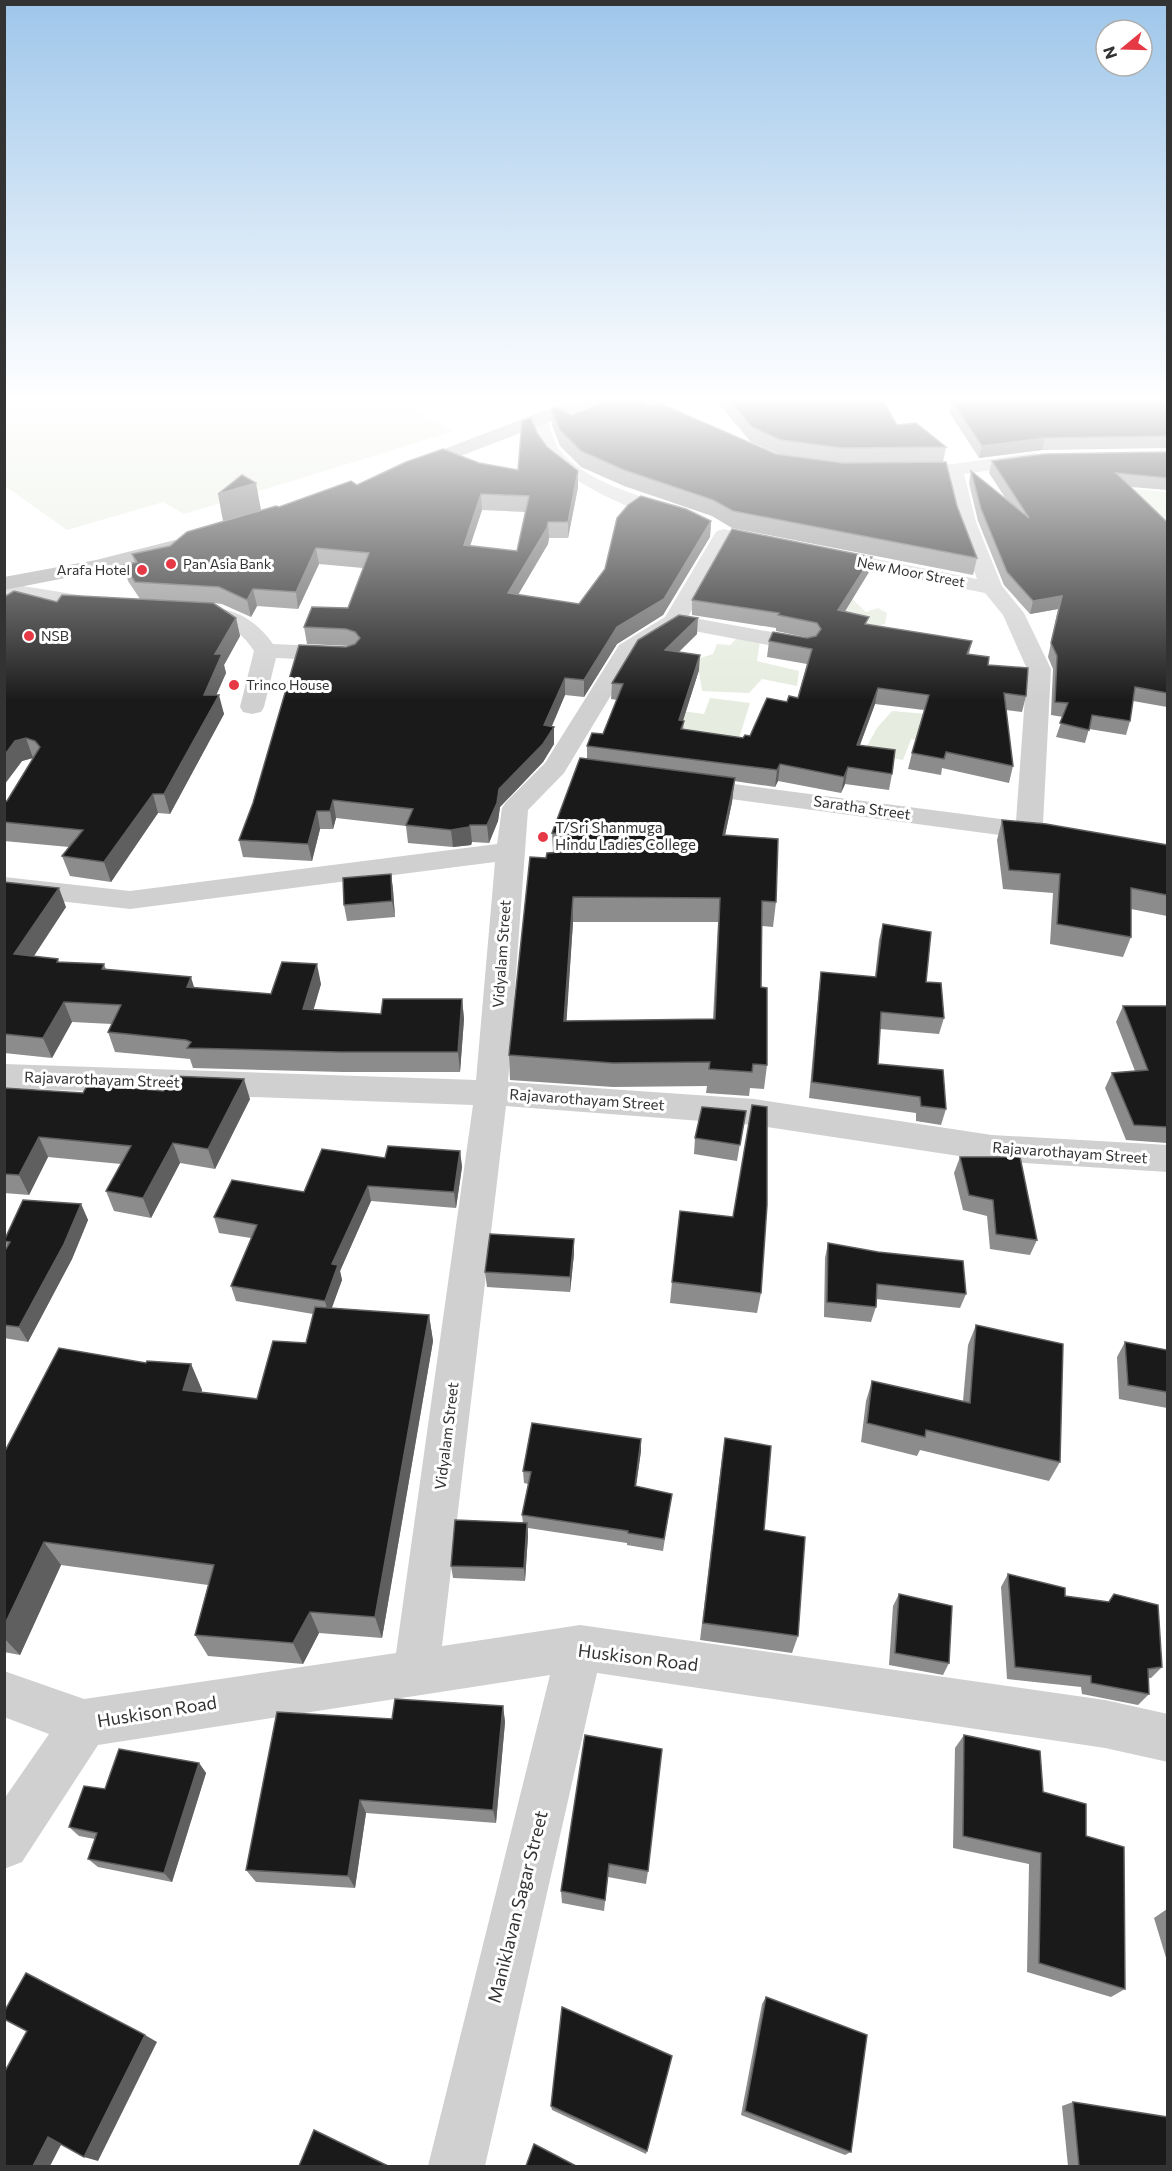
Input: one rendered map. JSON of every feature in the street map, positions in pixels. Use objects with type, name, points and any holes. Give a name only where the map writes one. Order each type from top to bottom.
[{"type":"main road","points":[[4,584],[96,566],[192,541]]},
{"type":"street","name":"Vidyalam Street","points":[[416,1672],[491,1093],[515,808],[567,770],[627,650],[674,621],[720,530],[631,498]]},
{"type":"street","points":[[960,498],[966,522],[992,588],[1013,613],[1039,669],[1029,831]]},
{"type":"street","name":"New Moor Street","points":[[806,551],[992,588]]},
{"type":"street","points":[[4,589],[121,607]]},
{"type":"street","points":[[166,610],[222,613],[239,620],[256,634],[266,651],[252,706]]},
{"type":"street","points":[[674,621],[805,645]]},
{"type":"street","points":[[266,651],[348,655]]},
{"type":"street","name":"Saratha Street","points":[[662,782],[1064,837]]},
{"type":"street","points":[[4,885],[130,900],[510,851]]},
{"type":"street","name":"Rajavarothayam Street","points":[[4,1076],[491,1093],[754,1113],[992,1148],[1167,1159]]},
{"type":"street","name":"Huskison Road","points":[[4,1694],[84,1723],[580,1648],[1105,1724],[1167,1738]]},
{"type":"street","name":"Maniklavan Sagar Street","points":[[456,2166],[580,1648]]},
{"type":"street","points":[[4,1844],[84,1723]]},
{"type":"shaded area","points":[[22,498],[235,498],[184,514],[163,502],[67,530]]},
{"type":"shaded area","points":[[1138,498],[1167,498],[1167,542],[1142,510]]},
{"type":"shaded area","points":[[848,595],[866,612],[878,608],[887,613],[885,624],[855,631],[831,598]]},
{"type":"shaded area","points":[[739,636],[760,641],[757,661],[799,671],[797,686],[762,679],[749,693],[702,691],[697,659],[713,654],[717,644],[730,645]]},
{"type":"shaded area","points":[[710,698],[750,703],[739,738],[668,727],[675,710],[704,714]]},
{"type":"shaded area","points":[[892,711],[927,714],[941,743],[911,739],[903,760],[863,753],[877,728]]},
{"type":"building","points":[[303,498],[480,498],[464,545],[517,551],[528,498],[573,498],[568,522],[548,522],[547,528],[508,593],[579,604],[605,569],[617,518],[628,505],[638,498],[649,498],[686,509],[711,521],[664,599],[617,627],[584,680],[565,678],[544,725],[554,727],[543,744],[499,789],[497,803],[487,825],[470,825],[451,830],[406,825],[413,809],[333,800],[330,811],[317,811],[308,844],[239,840],[253,803],[299,645],[346,647],[355,644],[360,638],[355,632],[346,629],[304,627],[312,607],[348,608],[369,553],[316,548],[296,592],[253,589],[247,600],[219,587],[135,582],[124,565],[137,562],[132,554],[170,546],[187,532]]},
{"type":"building","points":[[708,498],[955,498],[977,558],[733,511]]},
{"type":"building","points":[[978,498],[1005,498],[1029,518],[1016,498],[1142,498],[1167,522],[1167,693],[1135,687],[1130,721],[1092,715],[1089,730],[1060,723],[1068,703],[1055,702],[1057,656],[1051,643],[1062,596],[1033,601],[1007,572]]},
{"type":"building","points":[[732,529],[872,557],[838,610],[869,617],[865,624],[972,641],[967,654],[989,657],[988,665],[1028,668],[1026,696],[1004,693],[1013,766],[946,752],[944,759],[912,753],[929,695],[878,688],[857,745],[895,750],[892,774],[848,767],[844,777],[780,764],[777,770],[587,746],[592,733],[603,734],[623,684],[612,683],[638,640],[679,615],[698,618],[665,650],[700,655],[679,720],[684,721],[681,729],[743,738],[745,735],[750,736],[767,698],[787,702],[789,696],[798,698],[812,649],[769,641],[773,632],[807,638],[816,636],[821,629],[817,623],[778,615],[779,613],[692,600]]},
{"type":"building","points":[[14,591],[57,602],[62,595],[213,603],[236,618],[215,654],[222,654],[204,695],[219,695],[164,794],[153,794],[104,862],[62,856],[83,830],[4,822],[4,801],[7,801],[40,747],[35,741],[26,738],[15,741],[4,756],[4,597]]},
{"type":"building","points":[[580,758],[735,778],[723,835],[778,839],[776,902],[762,901],[761,987],[767,988],[767,1065],[753,1064],[752,1072],[709,1069],[710,1062],[613,1063],[509,1055],[530,857],[546,858],[547,853],[563,852],[563,834],[552,833]],"holes":[[[573,897],[720,898],[715,1019],[564,1021]]]},
{"type":"building","points":[[1002,820],[1046,824],[1167,845],[1167,895],[1131,888],[1131,937],[1057,924],[1060,874],[1009,870]]},
{"type":"building","points":[[391,874],[392,901],[344,905],[343,878]]},
{"type":"building","points":[[4,882],[59,888],[14,954],[58,959],[57,962],[104,964],[102,969],[191,977],[187,987],[271,994],[282,962],[317,964],[303,1009],[381,1014],[383,999],[462,999],[458,1052],[187,1048],[191,1042],[186,1040],[108,1032],[121,1005],[64,1002],[43,1038],[4,1034]]},
{"type":"building","points":[[883,924],[931,932],[926,982],[941,983],[944,1018],[881,1012],[878,1064],[943,1070],[946,1109],[921,1106],[920,1097],[812,1082],[821,972],[876,977]]},
{"type":"building","points":[[1123,1006],[1167,1006],[1167,1127],[1134,1125],[1112,1073],[1148,1070]]},
{"type":"building","points":[[171,1076],[244,1079],[208,1149],[173,1143],[143,1198],[106,1191],[131,1146],[39,1137],[19,1175],[4,1174],[4,1088],[83,1093],[88,1084],[163,1091]]},
{"type":"building","points":[[752,1105],[767,1107],[767,1205],[761,1293],[672,1282],[680,1211],[733,1217]]},
{"type":"building","points":[[702,1107],[746,1111],[740,1145],[695,1138]]},
{"type":"building","points":[[388,1146],[460,1151],[454,1192],[368,1186],[332,1264],[338,1265],[325,1301],[231,1286],[257,1225],[214,1217],[232,1180],[304,1192],[322,1149],[385,1158]]},
{"type":"building","points":[[960,1157],[1020,1157],[1037,1240],[996,1234],[993,1200],[969,1195]]},
{"type":"building","points":[[23,1200],[81,1204],[64,1244],[19,1327],[4,1325],[4,1252],[10,1242],[4,1241]]},
{"type":"building","points":[[490,1234],[574,1239],[570,1277],[485,1272]]},
{"type":"building","points":[[828,1243],[878,1252],[963,1261],[966,1294],[877,1284],[876,1307],[827,1302]]},
{"type":"building","points":[[315,1307],[429,1315],[375,1617],[310,1612],[293,1643],[195,1635],[214,1565],[44,1542],[4,1626],[4,1453],[59,1348],[146,1363],[147,1361],[191,1364],[183,1390],[257,1399],[273,1341],[306,1343]]},
{"type":"building","points":[[976,1325],[1063,1344],[1060,1462],[926,1430],[925,1437],[867,1423],[872,1381],[970,1403]]},
{"type":"building","points":[[1125,1342],[1167,1350],[1167,1392],[1128,1385]]},
{"type":"building","points":[[532,1423],[641,1439],[635,1486],[672,1494],[664,1539],[628,1533],[628,1531],[522,1515],[531,1472],[523,1471]]},
{"type":"building","points":[[725,1438],[771,1446],[764,1530],[805,1537],[798,1636],[703,1623]]},
{"type":"building","points":[[455,1520],[527,1523],[524,1568],[451,1566]]},
{"type":"building","points":[[1008,1574],[1065,1588],[1065,1596],[1109,1602],[1114,1594],[1158,1605],[1162,1667],[1148,1669],[1149,1694],[1091,1683],[1091,1676],[1015,1667]]},
{"type":"building","points":[[899,1594],[952,1606],[949,1663],[895,1653]]},
{"type":"building","points":[[395,1699],[503,1706],[493,1810],[360,1800],[348,1876],[246,1870],[277,1712],[392,1719]]},
{"type":"building","points":[[585,1735],[662,1749],[648,1871],[609,1864],[605,1900],[561,1891]]},
{"type":"building","points":[[964,1735],[1040,1751],[1043,1792],[1086,1804],[1086,1836],[1124,1847],[1125,1989],[1039,1963],[1041,1853],[963,1836]]},
{"type":"building","points":[[119,1749],[199,1763],[164,1873],[88,1859],[97,1833],[69,1827],[84,1786],[105,1789]]},
{"type":"building","points":[[26,1973],[145,2035],[84,2157],[48,2137],[33,2166],[4,2166],[4,2073],[27,2031],[4,2019],[4,2012]]},
{"type":"building","points":[[766,1997],[867,2035],[851,2152],[745,2111]]},
{"type":"building","points":[[562,2007],[672,2056],[647,2151],[551,2106]]},
{"type":"building","points":[[1073,2102],[1167,2117],[1167,2166],[1079,2166]]},
{"type":"building","points":[[314,2130],[388,2166],[299,2166]]},
{"type":"building","points":[[534,2144],[576,2166],[526,2166]]},
{"type":"place","name":"Pan Asia Bank","points":[[171,564]]},
{"type":"place","name":"Arafa Hotel","points":[[142,570]]},
{"type":"place","name":"NSB","points":[[29,636]]},
{"type":"place","name":"Trinco House","points":[[234,685]]},
{"type":"place","name":"T/Sri Shanmuga Hindu Ladies College","points":[[543,837]]}]
